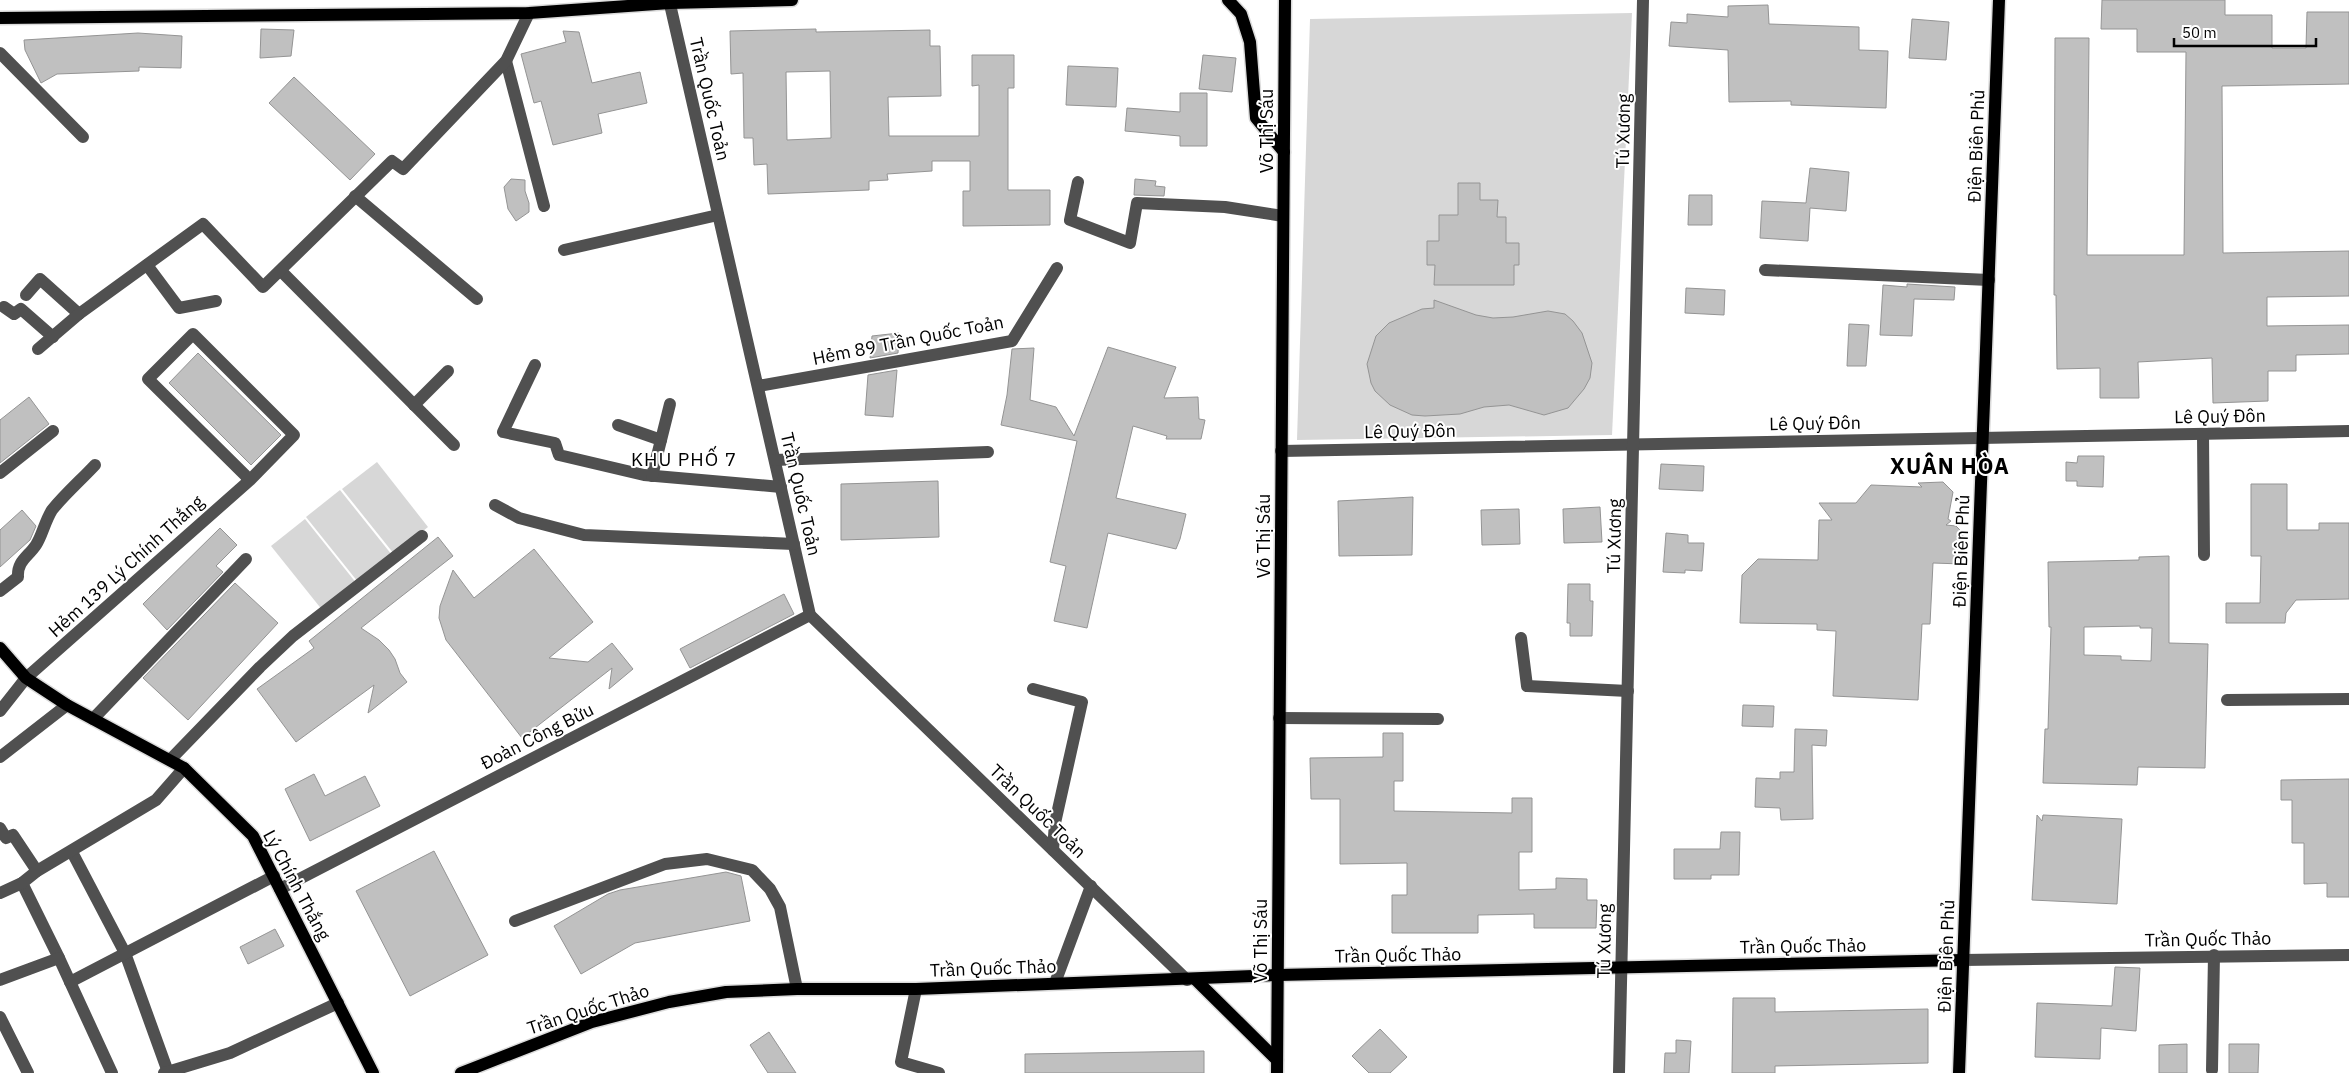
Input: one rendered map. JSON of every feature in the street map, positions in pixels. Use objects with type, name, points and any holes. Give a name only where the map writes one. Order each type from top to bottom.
[{"type":"main road","points":[[0,18],[529,13],[669,1],[792,0]]},
{"type":"main road","points":[[1228,0],[1241,14],[1250,42],[1256,118],[1284,152]]},
{"type":"main road","name":"Võ Thị Sáu","points":[[1277,1073],[1285,0]]},
{"type":"main road","name":"Điện Biên Phủ","points":[[1959,1073],[1999,0]]},
{"type":"main road","name":"Lý Chính Thắng","points":[[0,648],[26,678],[68,705],[184,768],[254,836],[373,1073]]},
{"type":"main road","name":"Trần Quốc Thảo","points":[[461,1073],[592,1022],[669,1002],[726,992],[797,989],[916,989],[1278,975],[1621,969],[1963,960]]},
{"type":"main road","points":[[1191,979],[1277,1060]]},
{"type":"street","name":"Tú Xương","points":[[1619,1073],[1643,0]]},
{"type":"street","name":"Trần Quốc Toản","points":[[669,1],[810,615],[1053,850],[1191,979]]},
{"type":"street","points":[[38,349],[79,314],[203,224],[263,287],[392,161],[403,169],[506,61],[529,13]]},
{"type":"street","points":[[0,53],[83,137]]},
{"type":"street","points":[[506,61],[544,206]]},
{"type":"street","points":[[1078,182],[1070,220],[1130,243],[1137,203],[1225,207],[1283,216]]},
{"type":"street","points":[[355,196],[477,299]]},
{"type":"street","points":[[564,250],[718,215]]},
{"type":"street","points":[[147,265],[179,308],[216,300]]},
{"type":"street","name":"Hẻm 89 Trần Quốc Toản","points":[[758,386],[1012,341],[1057,268]]},
{"type":"street","points":[[1765,270],[1989,280]]},
{"type":"street","points":[[281,271],[454,445]]},
{"type":"street","points":[[26,295],[40,279],[79,314]]},
{"type":"street","points":[[4,306],[14,314],[21,309],[53,337]]},
{"type":"street","name":"Hẻm 139 Lý Chính Thắng","points":[[0,711],[26,678],[250,480],[294,435],[193,334],[148,379],[250,480]]},
{"type":"street","points":[[535,365],[503,432],[555,444],[559,455],[652,476],[781,487]]},
{"type":"street","points":[[414,405],[448,371]]},
{"type":"street","points":[[652,476],[670,404]]},
{"type":"street","points":[[618,425],[661,440]]},
{"type":"street","points":[[0,473],[53,431]]},
{"type":"street","name":"Lê Quý Đôn","points":[[1282,451],[2349,431]]},
{"type":"street","points":[[2203,434],[2204,555]]},
{"type":"street","points":[[775,460],[988,452]]},
{"type":"street","points":[[0,591],[18,577],[17,568],[22,559],[37,544],[38,538],[52,510],[95,465]]},
{"type":"street","points":[[495,505],[519,518],[584,535],[794,544]]},
{"type":"street","points":[[170,760],[260,666],[293,636],[422,536]]},
{"type":"street","points":[[93,719],[246,559]]},
{"type":"street","name":"Đoàn Công Bửu","points":[[280,889],[810,615]]},
{"type":"street","points":[[1522,638],[1527,686],[1628,691]]},
{"type":"street","points":[[1033,689],[1082,702],[1055,823],[1053,850]]},
{"type":"street","points":[[2227,700],[2349,699]]},
{"type":"street","points":[[0,757],[68,705]]},
{"type":"street","points":[[1280,718],[1438,719]]},
{"type":"street","points":[[0,893],[22,883],[37,871],[72,852],[156,800],[184,768]]},
{"type":"street","points":[[0,828],[6,838],[13,835],[37,871]]},
{"type":"street","points":[[72,852],[125,953],[166,1072],[230,1053],[338,1003]]},
{"type":"street","points":[[515,921],[665,864],[707,859],[752,870],[770,889],[780,907],[797,989]]},
{"type":"street","points":[[70,982],[274,876]]},
{"type":"street","points":[[22,883],[112,1073]]},
{"type":"street","points":[[1055,983],[1091,886]]},
{"type":"street","name":"Trần Quốc Thảo","points":[[1963,960],[2349,955]]},
{"type":"street","points":[[2212,1070],[2214,956]]},
{"type":"street","points":[[0,980],[59,958]]},
{"type":"street","points":[[916,989],[901,1062],[939,1073]]},
{"type":"street","points":[[0,1017],[12,1046],[28,1073]]},
{"type":"shaded area","points":[[1632,13],[1612,435],[1297,440],[1310,19]]},
{"type":"shaded area","points":[[377,462],[428,527],[394,554],[342,489]]},
{"type":"shaded area","points":[[340,490],[392,555],[358,582],[306,517]]},
{"type":"shaded area","points":[[305,519],[357,584],[323,611],[271,546]]},
{"type":"building","points":[[2102,0],[2225,0],[2225,15],[2272,15],[2272,48],[2306,48],[2307,12],[2349,12],[2349,84],[2222,86],[2223,253],[2349,251],[2349,296],[2267,297],[2267,326],[2349,325],[2349,354],[2296,355],[2296,371],[2268,371],[2268,401],[2213,403],[2212,358],[2138,362],[2139,398],[2100,398],[2100,368],[2057,369],[2056,295],[2054,295],[2055,38],[2089,38],[2087,255],[2184,255],[2186,52],[2137,52],[2137,29],[2101,29]]},
{"type":"building","points":[[1768,5],[1769,24],[1859,27],[1859,50],[1888,51],[1886,108],[1791,105],[1791,101],[1729,102],[1728,50],[1669,46],[1671,22],[1687,23],[1687,14],[1728,17],[1728,6]]},
{"type":"building","points":[[1912,19],[1949,22],[1946,60],[1909,58]]},
{"type":"building","points":[[261,29],[294,30],[291,56],[260,58]]},
{"type":"building","points":[[816,29],[816,32],[930,30],[930,46],[940,46],[941,96],[888,97],[889,136],[979,136],[979,85],[972,86],[972,55],[1014,55],[1014,88],[1008,88],[1008,190],[1050,190],[1050,225],[963,226],[963,191],[970,191],[970,161],[932,161],[932,171],[887,174],[888,180],[869,181],[869,190],[768,194],[767,164],[754,165],[753,138],[744,138],[743,73],[731,74],[730,31]],"holes":[[[830,71],[831,138],[787,140],[786,72]]]},
{"type":"building","points":[[563,31],[579,32],[592,83],[640,72],[647,103],[598,114],[602,133],[553,145],[541,101],[534,103],[521,54],[566,42]]},
{"type":"building","points":[[138,33],[182,36],[181,68],[139,67],[139,71],[57,74],[41,83],[25,50],[24,40]]},
{"type":"building","points":[[1203,55],[1236,58],[1232,92],[1199,89]]},
{"type":"building","points":[[1068,66],[1118,68],[1116,107],[1066,105]]},
{"type":"building","points":[[294,77],[375,154],[350,180],[269,103]]},
{"type":"building","points":[[1180,93],[1207,93],[1207,146],[1180,146],[1180,136],[1125,131],[1127,108],[1180,112]]},
{"type":"building","points":[[1810,168],[1849,172],[1846,211],[1810,208],[1808,241],[1760,238],[1762,201],[1806,203]]},
{"type":"building","points":[[511,179],[525,180],[525,191],[529,203],[529,212],[516,221],[508,209],[504,187]]},
{"type":"building","points":[[1135,179],[1156,181],[1155,186],[1165,187],[1164,196],[1134,195]]},
{"type":"building","points":[[1458,183],[1480,183],[1480,200],[1498,200],[1497,217],[1506,217],[1506,243],[1519,243],[1519,265],[1514,265],[1514,285],[1434,285],[1435,265],[1427,265],[1427,241],[1439,241],[1439,215],[1458,215]]},
{"type":"building","points":[[1689,195],[1712,195],[1712,225],[1688,225]]},
{"type":"building","points":[[1907,284],[1955,287],[1954,300],[1914,299],[1912,336],[1880,335],[1883,285],[1907,287]]},
{"type":"building","points":[[1686,288],[1725,290],[1724,315],[1685,313]]},
{"type":"building","points":[[1434,300],[1476,315],[1493,318],[1513,317],[1548,311],[1565,314],[1582,333],[1592,363],[1590,378],[1584,389],[1568,408],[1544,415],[1509,405],[1484,407],[1460,414],[1425,416],[1412,415],[1390,405],[1375,391],[1371,383],[1367,364],[1376,336],[1389,323],[1422,309],[1434,308]]},
{"type":"building","points":[[1849,324],[1869,325],[1866,366],[1847,366]]},
{"type":"building","points":[[899,333],[898,353],[870,358],[872,336]]},
{"type":"building","points":[[1108,347],[1176,367],[1164,398],[1198,397],[1199,419],[1205,420],[1201,439],[1166,439],[1167,436],[1133,426],[1116,498],[1186,514],[1176,549],[1108,533],[1087,628],[1054,621],[1066,566],[1050,562],[1077,441],[1001,425],[1007,395],[1012,349],[1034,348],[1030,400],[1056,407],[1074,436]]},
{"type":"building","points":[[198,353],[281,435],[251,465],[169,383]]},
{"type":"building","points":[[897,370],[893,417],[865,415],[868,375]]},
{"type":"building","points":[[29,397],[49,424],[0,463],[0,420]]},
{"type":"building","points":[[2078,456],[2104,456],[2103,487],[2077,486],[2077,481],[2066,481],[2066,462],[2077,463]]},
{"type":"building","points":[[1661,464],[1704,466],[1703,491],[1659,489]]},
{"type":"building","points":[[938,481],[939,537],[841,540],[841,484]]},
{"type":"building","points":[[1943,482],[1953,492],[1948,519],[1951,521],[1946,525],[1956,526],[1963,533],[1962,564],[1933,563],[1930,624],[1922,624],[1918,700],[1833,696],[1836,631],[1817,630],[1817,624],[1740,623],[1742,575],[1758,559],[1818,560],[1819,520],[1832,520],[1819,503],[1856,503],[1871,485],[1922,487],[1918,483]]},
{"type":"building","points":[[2251,484],[2287,484],[2287,530],[2319,530],[2319,523],[2349,523],[2349,599],[2296,600],[2286,613],[2285,623],[2226,623],[2226,603],[2260,603],[2261,556],[2251,556]]},
{"type":"building","points":[[1413,497],[1412,555],[1339,556],[1338,501]]},
{"type":"building","points":[[1600,507],[1602,542],[1564,543],[1563,509]]},
{"type":"building","points":[[1519,509],[1520,544],[1482,545],[1481,510]]},
{"type":"building","points":[[22,510],[36,526],[30,540],[0,567],[0,530]]},
{"type":"building","points":[[220,528],[237,545],[216,566],[223,572],[167,630],[143,604]]},
{"type":"building","points":[[1666,533],[1688,535],[1688,543],[1704,543],[1702,571],[1685,570],[1685,573],[1663,572]]},
{"type":"building","points":[[438,537],[453,556],[361,628],[379,640],[389,650],[395,659],[400,673],[407,682],[368,713],[374,685],[296,742],[257,689],[314,648],[309,641]]},
{"type":"building","points":[[534,549],[593,622],[549,658],[588,662],[612,643],[633,669],[609,689],[612,668],[522,738],[446,640],[439,618],[440,606],[453,570],[474,598]]},
{"type":"building","points":[[2169,556],[2169,643],[2208,644],[2205,768],[2138,767],[2137,785],[2043,783],[2045,729],[2048,729],[2051,627],[2049,627],[2048,562],[2139,560],[2139,557]],"holes":[[[2140,626],[2140,628],[2152,628],[2151,661],[2121,660],[2121,656],[2084,655],[2084,627]]]},
{"type":"building","points":[[235,583],[278,623],[188,720],[143,678]]},
{"type":"building","points":[[1568,584],[1590,584],[1590,601],[1593,601],[1592,636],[1570,636],[1570,623],[1567,623]]},
{"type":"building","points":[[784,594],[794,614],[690,668],[680,649]]},
{"type":"building","points":[[1743,705],[1774,706],[1773,727],[1742,726]]},
{"type":"building","points":[[1795,729],[1827,730],[1826,746],[1812,745],[1813,819],[1781,820],[1780,808],[1755,807],[1756,778],[1780,779],[1780,772],[1794,772]]},
{"type":"building","points":[[1383,733],[1403,733],[1403,781],[1394,781],[1394,811],[1512,813],[1512,798],[1532,798],[1532,852],[1519,852],[1519,890],[1556,889],[1556,878],[1587,879],[1587,900],[1597,900],[1596,928],[1534,928],[1534,914],[1478,915],[1478,933],[1392,933],[1392,895],[1407,895],[1407,863],[1340,864],[1340,799],[1311,799],[1310,758],[1383,757]]},
{"type":"building","points":[[314,774],[325,796],[365,776],[380,806],[310,841],[285,789]]},
{"type":"building","points":[[2349,779],[2349,897],[2327,897],[2327,883],[2304,884],[2304,843],[2292,843],[2292,800],[2281,800],[2281,780]]},
{"type":"building","points":[[2037,815],[2042,821],[2043,815],[2122,819],[2117,904],[2032,900]]},
{"type":"building","points":[[1721,832],[1740,832],[1739,875],[1711,875],[1711,879],[1674,879],[1674,849],[1720,849]]},
{"type":"building","points":[[434,851],[488,955],[410,996],[356,891]]},
{"type":"building","points":[[726,872],[741,876],[750,921],[635,943],[581,974],[554,926],[608,894],[620,890]]},
{"type":"building","points":[[275,929],[284,946],[248,964],[240,947]]},
{"type":"building","points":[[2115,967],[2140,968],[2136,1031],[2101,1028],[2100,1059],[2035,1057],[2037,1003],[2112,1006]]},
{"type":"building","points":[[1733,998],[1775,998],[1775,1012],[1928,1009],[1928,1063],[1775,1066],[1775,1073],[1732,1073]]},
{"type":"building","points":[[1380,1029],[1407,1057],[1390,1073],[1369,1073],[1352,1056]]},
{"type":"building","points":[[769,1032],[796,1073],[768,1073],[750,1045]]},
{"type":"building","points":[[1676,1040],[1691,1041],[1689,1073],[1664,1073],[1665,1053],[1676,1053]]},
{"type":"building","points":[[2187,1044],[2187,1073],[2159,1073],[2159,1045]]},
{"type":"building","points":[[2229,1044],[2259,1044],[2258,1073],[2229,1073]]},
{"type":"building","points":[[1204,1051],[1204,1073],[1025,1073],[1025,1054]]},
{"type":"district","name":"KHU PHỐ 7","points":[[684,459]]},
{"type":"district","name":"XUÂN HÒA","points":[[1950,465]]}]
